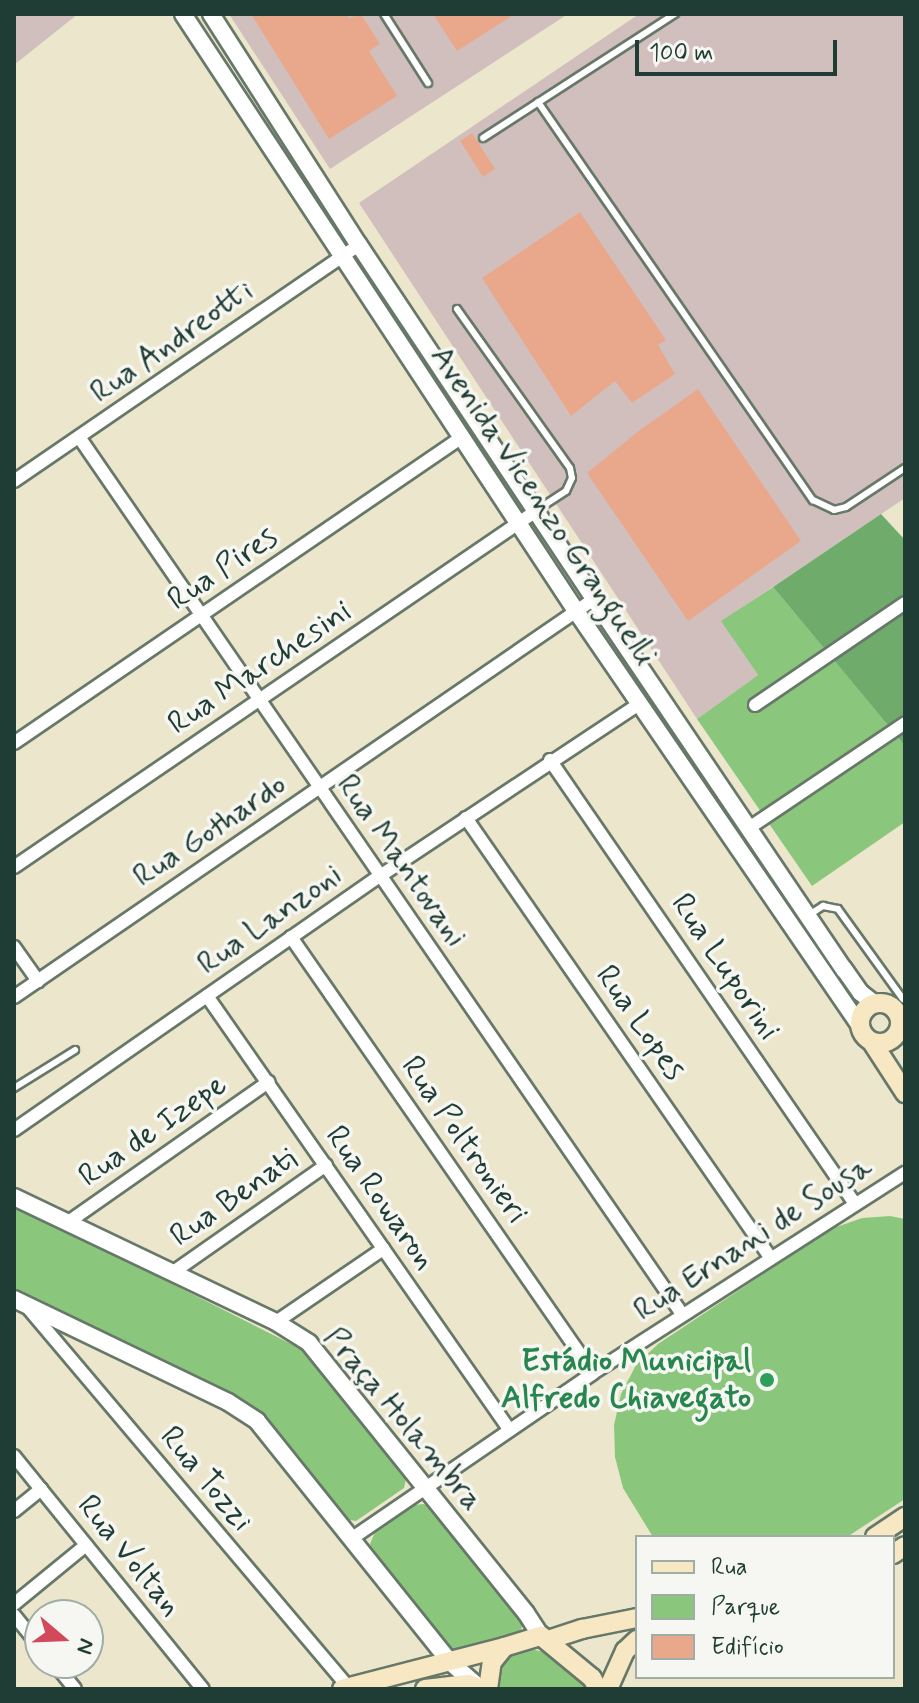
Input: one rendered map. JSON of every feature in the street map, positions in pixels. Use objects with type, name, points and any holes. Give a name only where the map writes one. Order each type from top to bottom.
[{"type":"main road","points":[[860,1026],[862,1015],[892,1001]]},
{"type":"main road","name":"Avenida Vicenzo Granguelli","points":[[872,1042],[890,1041],[902,1031],[892,1001]]},
{"type":"main road","name":"Avenida Vicenzo Granguelli","points":[[860,1026],[905,1093]]},
{"type":"main road","points":[[878,1535],[905,1517]]},
{"type":"main road","points":[[345,1688],[504,1647],[635,1618]]},
{"type":"main road","points":[[545,1638],[592,1678],[598,1689]]},
{"type":"main road","points":[[608,1689],[625,1651],[635,1642]]},
{"type":"main road","points":[[488,1689],[492,1662],[504,1647]]},
{"type":"main road","points":[[425,1689],[468,1684],[481,1689]]},
{"type":"street","name":"Avenida Vicenzo Granguelli","points":[[183,14],[576,611],[860,1026]]},
{"type":"street","name":"Avenida Vicenzo Granguelli","points":[[211,14],[359,245],[594,599],[861,993],[892,1001]]},
{"type":"street","points":[[251,116],[269,104]]},
{"type":"street","name":"Rua Andreotti","points":[[14,481],[359,245]]},
{"type":"street","name":"Rua Mantovani","points":[[79,437],[318,789],[682,1314]]},
{"type":"street","name":"Rua Pires","points":[[14,743],[462,437]]},
{"type":"street","name":"Rua Marchesini","points":[[14,867],[536,511]]},
{"type":"street","name":"Rua Gothardo","points":[[14,997],[594,599]]},
{"type":"street","points":[[755,705],[905,603]]},
{"type":"street","name":"Rua Lanzoni","points":[[14,1130],[550,760],[639,704]]},
{"type":"street","points":[[749,828],[905,723]]},
{"type":"street","name":"Rua Luporini","points":[[550,760],[855,1204]]},
{"type":"street","name":"Rua Lopes","points":[[466,818],[770,1257]]},
{"type":"street","name":"Rua Poltronieri","points":[[291,937],[593,1373]]},
{"type":"street","points":[[14,947],[38,981]]},
{"type":"street","name":"Rua Rowaron","points":[[207,996],[509,1429]]},
{"type":"street","name":"Rua de Izepe","points":[[67,1223],[268,1082]]},
{"type":"street","name":"Rua Benati","points":[[172,1273],[326,1165]]},
{"type":"street","name":"Rua Ernani de Sousa","points":[[351,1539],[682,1314],[905,1173]]},
{"type":"street","name":"Praça Holambra","points":[[14,1197],[276,1322],[323,1358],[545,1638]]},
{"type":"street","points":[[276,1322],[383,1249]]},
{"type":"street","points":[[19,1302],[245,1412],[267,1430],[450,1662],[481,1689]]},
{"type":"street","name":"Rua Tozzi","points":[[19,1302],[345,1688]]},
{"type":"street","name":"Rua Voltan","points":[[14,1456],[203,1689]]},
{"type":"street","points":[[14,1511],[41,1489]]},
{"type":"street","points":[[14,1604],[86,1545]]},
{"type":"lane","points":[[384,14],[428,83]]},
{"type":"lane","points":[[483,138],[675,14]]},
{"type":"lane","points":[[538,102],[813,500],[834,510],[846,507],[905,468]]},
{"type":"lane","points":[[309,207],[327,194]]},
{"type":"lane","points":[[457,309],[570,468],[572,478],[566,491],[536,511]]},
{"type":"lane","points":[[808,916],[823,906],[838,909],[892,1001]]},
{"type":"lane","points":[[14,1088],[75,1050]]},
{"type":"shaded area","points":[[14,14],[78,14],[14,65]]},
{"type":"shaded area","points":[[229,14],[568,14],[330,169]]},
{"type":"shaded area","points":[[639,14],[905,14],[905,498],[722,621],[758,675],[697,719],[359,203]]},
{"type":"green space","points":[[881,514],[905,540],[905,746],[773,587]]},
{"type":"green space","points":[[773,587],[905,746],[905,822],[812,886],[697,719],[758,675],[721,621]]},
{"type":"green space","points":[[14,1204],[307,1352],[407,1475],[404,1488],[356,1521],[350,1520],[255,1410],[14,1288]]},
{"type":"green space","name":"Estádio Municipal Alfredo Chiavegato","points":[[890,1216],[905,1219],[905,1499],[850,1535],[652,1535],[623,1488],[615,1457],[614,1425],[621,1394],[636,1365],[658,1344],[831,1229],[862,1218]]},
{"type":"green space","points":[[415,1505],[432,1506],[524,1619],[519,1637],[456,1651],[372,1551],[370,1544],[375,1532]]},
{"type":"green space","points":[[526,1647],[556,1656],[590,1689],[494,1689],[494,1671],[512,1652]]},
{"type":"building","points":[[251,14],[346,14],[349,18],[361,14],[380,44],[369,51],[397,96],[329,139]]},
{"type":"building","points":[[433,14],[515,14],[457,51]]},
{"type":"building","points":[[472,133],[495,169],[483,177],[460,141]]},
{"type":"building","points":[[580,212],[666,340],[658,345],[675,374],[632,403],[615,381],[571,416],[482,278]]},
{"type":"building","points":[[698,389],[801,541],[688,621],[587,473]]},
{"type":"place","name":"Estádio Municipal Alfredo Chiavegato","points":[[767,1380]]}]
